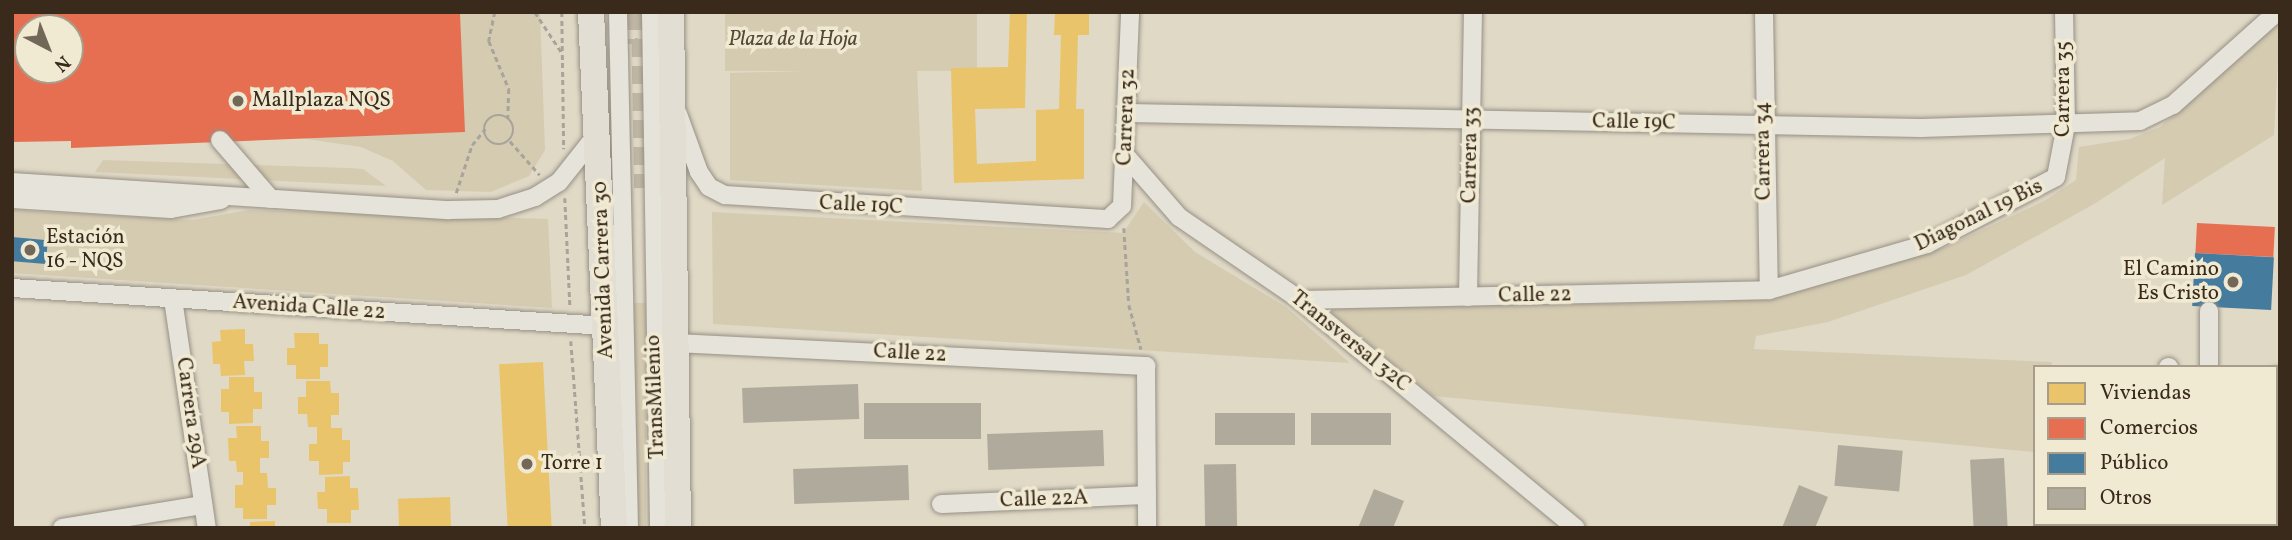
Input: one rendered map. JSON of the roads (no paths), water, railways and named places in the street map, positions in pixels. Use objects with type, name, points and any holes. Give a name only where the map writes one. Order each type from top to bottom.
[{"type":"highway","name":"Avenida Carrera 30","points":[[591,12],[614,528]]},
{"type":"highway","points":[[671,12],[678,528]]},
{"type":"street","name":"TransMilenio","points":[[618,12],[629,528]]},
{"type":"street","name":"TransMilenio","points":[[651,12],[659,528]]},
{"type":"street","name":"Carrera 32","points":[[1117,212],[1126,156],[1129,113],[1129,12]]},
{"type":"street","name":"Carrera 33","points":[[1468,297],[1473,12]]},
{"type":"street","name":"Carrera 34","points":[[1764,12],[1762,125],[1769,290]]},
{"type":"street","name":"Carrera 35","points":[[2062,166],[2066,125],[2064,12]]},
{"type":"street","name":"Calle 19C","points":[[1129,113],[1472,122],[1762,125],[2066,125],[2140,121],[2173,104],[2277,12]]},
{"type":"street","name":"Calle 19C","points":[[672,97],[699,173],[709,187],[725,195],[1117,212]]},
{"type":"street","points":[[12,182],[449,210],[498,209],[544,192],[565,178],[598,132]]},
{"type":"street","points":[[220,140],[271,199]]},
{"type":"street","name":"Transversal 32C","points":[[1126,156],[1179,217],[1300,300],[1576,528]]},
{"type":"street","name":"Diagonal 19 Bis","points":[[1769,290],[1927,244],[2048,184],[2062,166]]},
{"type":"street","name":"TransMilenio","points":[[624,265],[637,188],[653,267]]},
{"type":"street","points":[[12,199],[171,209],[234,196]]},
{"type":"street","name":"Avenida Calle 22","points":[[12,288],[606,326]]},
{"type":"street","name":"Calle 22","points":[[1300,300],[1769,290]]},
{"type":"street","name":"Carrera 29A","points":[[173,299],[207,528]]},
{"type":"street","points":[[2209,311],[2209,365]]},
{"type":"street","name":"Calle 22","points":[[674,343],[1146,366],[1147,495]]},
{"type":"street","points":[[1147,495],[1147,528]]},
{"type":"street","name":"Calle 22A","points":[[941,504],[1147,495]]},
{"type":"street","points":[[62,528],[203,505]]},
{"type":"tunnel","points":[[627,12],[629,44]]},
{"type":"tunnel","points":[[640,12],[643,188]]},
{"type":"place","name":"Mallplaza NQS","points":[[238,101]]},
{"type":"place","name":"Estación 16 - NQS","points":[[30,250]]},
{"type":"place","name":"El Camino Es Cristo","points":[[2233,282]]},
{"type":"place","name":"Torre 1","points":[[527,464]]},
{"type":"park label","name":"Plaza de la Hoja","points":[[793,40]]}]
